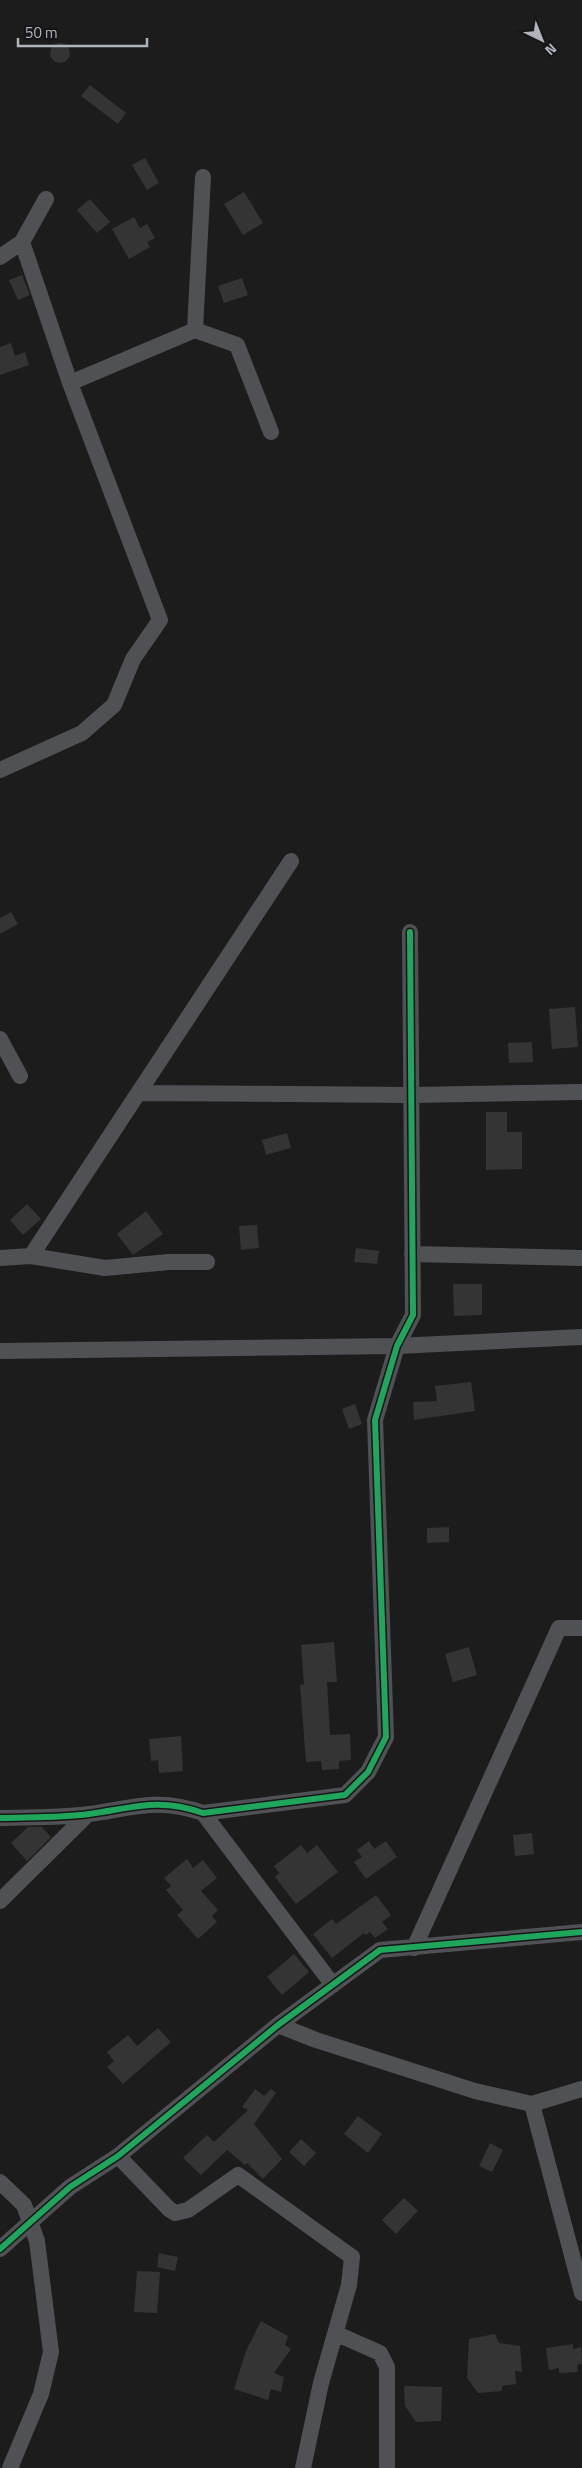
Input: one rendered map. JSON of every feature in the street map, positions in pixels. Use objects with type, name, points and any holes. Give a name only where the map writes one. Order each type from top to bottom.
[{"type":"street","points":[[195,330],[203,177]]},
{"type":"street","points":[[0,257],[22,242],[46,198]]},
{"type":"street","points":[[0,770],[82,733],[114,704],[133,659],[160,620],[70,383],[22,242]]},
{"type":"street","points":[[70,383],[195,330],[237,345],[271,432]]},
{"type":"street","points":[[31,1256],[291,861]]},
{"type":"street","points":[[0,1818],[88,1814],[146,1804],[182,1806],[203,1813],[345,1795],[368,1772],[386,1737],[375,1420],[398,1346],[413,1315],[410,932]]},
{"type":"street","points":[[0,1039],[20,1076]]},
{"type":"street","points":[[139,1093],[412,1095],[582,1092]]},
{"type":"street","points":[[412,1254],[582,1258]]},
{"type":"street","points":[[0,1258],[31,1256],[106,1268],[170,1262],[207,1262]]},
{"type":"street","points":[[0,1351],[398,1346],[582,1337]]},
{"type":"street","points":[[414,1948],[559,1628],[582,1628]]},
{"type":"street","points":[[203,1813],[333,1985]]},
{"type":"street","points":[[0,1901],[88,1814]]},
{"type":"street","points":[[0,2249],[70,2187],[118,2156],[278,2025],[380,1950],[582,1932]]},
{"type":"street","points":[[278,2025],[316,2040],[475,2091],[532,2104],[582,2088]]},
{"type":"street","points":[[532,2104],[580,2273],[582,2294]]},
{"type":"street","points":[[118,2156],[175,2213],[188,2210],[238,2174],[352,2257],[349,2285],[337,2334],[321,2383],[303,2468]]},
{"type":"street","points":[[0,2182],[24,2205],[37,2241],[51,2352],[41,2394],[10,2468]]},
{"type":"street","points":[[337,2334],[380,2353],[387,2367],[386,2468]]},
{"type":"building","points":[[60,43],[67,46],[70,53],[67,60],[60,63],[53,60],[50,53],[53,46]]},
{"type":"building","points":[[90,85],[126,113],[118,124],[81,96]]},
{"type":"building","points":[[145,158],[159,183],[147,190],[132,165]]},
{"type":"building","points":[[244,192],[263,223],[243,235],[224,204]]},
{"type":"building","points":[[90,199],[110,222],[97,233],[77,210]]},
{"type":"building","points":[[134,217],[140,228],[147,224],[155,238],[147,242],[150,247],[129,259],[112,229]]},
{"type":"building","points":[[22,275],[30,295],[18,300],[9,280]]},
{"type":"building","points":[[242,278],[248,295],[224,303],[218,286]]},
{"type":"building","points":[[11,343],[15,356],[25,352],[29,365],[0,375],[0,347]]},
{"type":"building","points":[[11,912],[18,924],[0,934],[0,918]]},
{"type":"building","points":[[575,1007],[578,1047],[552,1049],[549,1009]]},
{"type":"building","points":[[532,1042],[533,1062],[509,1063],[508,1043]]},
{"type":"building","points":[[486,1112],[507,1112],[507,1132],[522,1132],[522,1169],[486,1170]]},
{"type":"building","points":[[287,1133],[291,1148],[266,1155],[262,1140]]},
{"type":"building","points":[[27,1204],[41,1219],[23,1235],[10,1220]]},
{"type":"building","points":[[146,1211],[163,1234],[133,1255],[117,1234]]},
{"type":"building","points":[[257,1225],[259,1248],[241,1250],[239,1226]]},
{"type":"building","points":[[356,1248],[379,1251],[377,1264],[354,1262]]},
{"type":"building","points":[[453,1284],[482,1284],[482,1315],[454,1316]]},
{"type":"building","points":[[471,1382],[475,1411],[414,1420],[413,1402],[437,1401],[435,1386]]},
{"type":"building","points":[[355,1404],[362,1424],[349,1429],[342,1409]]},
{"type":"building","points":[[449,1527],[449,1542],[427,1543],[427,1528]]},
{"type":"building","points":[[334,1642],[337,1682],[327,1682],[330,1735],[350,1734],[351,1760],[339,1761],[339,1769],[322,1770],[321,1761],[306,1762],[300,1685],[304,1684],[301,1645]]},
{"type":"building","points":[[469,1647],[477,1675],[453,1682],[445,1654]]},
{"type":"building","points":[[181,1736],[183,1771],[159,1773],[158,1760],[151,1761],[149,1739]]},
{"type":"building","points":[[28,1827],[42,1827],[51,1837],[27,1861],[11,1843]]},
{"type":"building","points":[[532,1833],[534,1854],[515,1856],[513,1835]]},
{"type":"building","points":[[369,1841],[374,1849],[386,1841],[397,1857],[366,1879],[354,1862],[362,1857],[357,1850]]},
{"type":"building","points":[[301,1845],[307,1853],[317,1845],[338,1872],[296,1904],[275,1877],[279,1873],[274,1866]]},
{"type":"building","points":[[187,1859],[193,1868],[203,1860],[217,1878],[201,1891],[218,1910],[212,1916],[217,1922],[198,1939],[177,1915],[183,1910],[166,1890],[171,1886],[164,1878]]},
{"type":"building","points":[[376,1895],[391,1915],[382,1922],[388,1929],[375,1938],[370,1932],[366,1935],[364,1933],[332,1958],[313,1934],[332,1919],[336,1924]]},
{"type":"building","points":[[294,1954],[309,1972],[282,1995],[267,1977]]},
{"type":"building","points":[[158,2028],[171,2042],[123,2084],[107,2067],[114,2061],[107,2052],[128,2035],[137,2046]]},
{"type":"building","points":[[255,2089],[264,2096],[271,2089],[276,2093],[254,2124],[282,2159],[263,2179],[247,2163],[245,2165],[227,2150],[201,2175],[183,2158],[207,2135],[214,2142],[248,2110],[242,2107]]},
{"type":"building","points":[[358,2116],[382,2134],[368,2153],[344,2134]]},
{"type":"building","points":[[301,2139],[316,2153],[304,2166],[289,2152]]},
{"type":"building","points":[[490,2143],[503,2150],[492,2172],[479,2166]]},
{"type":"building","points":[[404,2198],[418,2211],[396,2234],[382,2220]]},
{"type":"building","points":[[159,2253],[178,2257],[175,2271],[157,2267]]},
{"type":"building","points":[[137,2271],[160,2272],[157,2313],[134,2312]]},
{"type":"building","points":[[261,2321],[288,2336],[285,2345],[291,2349],[274,2373],[284,2377],[281,2392],[271,2389],[268,2400],[234,2389],[246,2351]]},
{"type":"building","points":[[495,2334],[499,2343],[520,2346],[522,2372],[515,2371],[516,2384],[502,2386],[502,2391],[478,2393],[467,2378],[469,2339]]},
{"type":"building","points":[[573,2344],[573,2349],[581,2347],[582,2364],[577,2365],[578,2372],[559,2373],[559,2368],[549,2370],[546,2348]]},
{"type":"building","points":[[404,2386],[442,2387],[441,2421],[416,2422],[405,2406]]},
{"type":"cycle path","points":[[0,1818],[56,1817],[105,1812],[146,1805],[187,1808],[203,1813],[345,1795],[368,1772],[386,1737],[375,1420],[397,1346],[413,1315],[410,932]]},
{"type":"cycle path","points":[[0,2249],[70,2187],[118,2156],[278,2025],[380,1950],[582,1932]]}]
